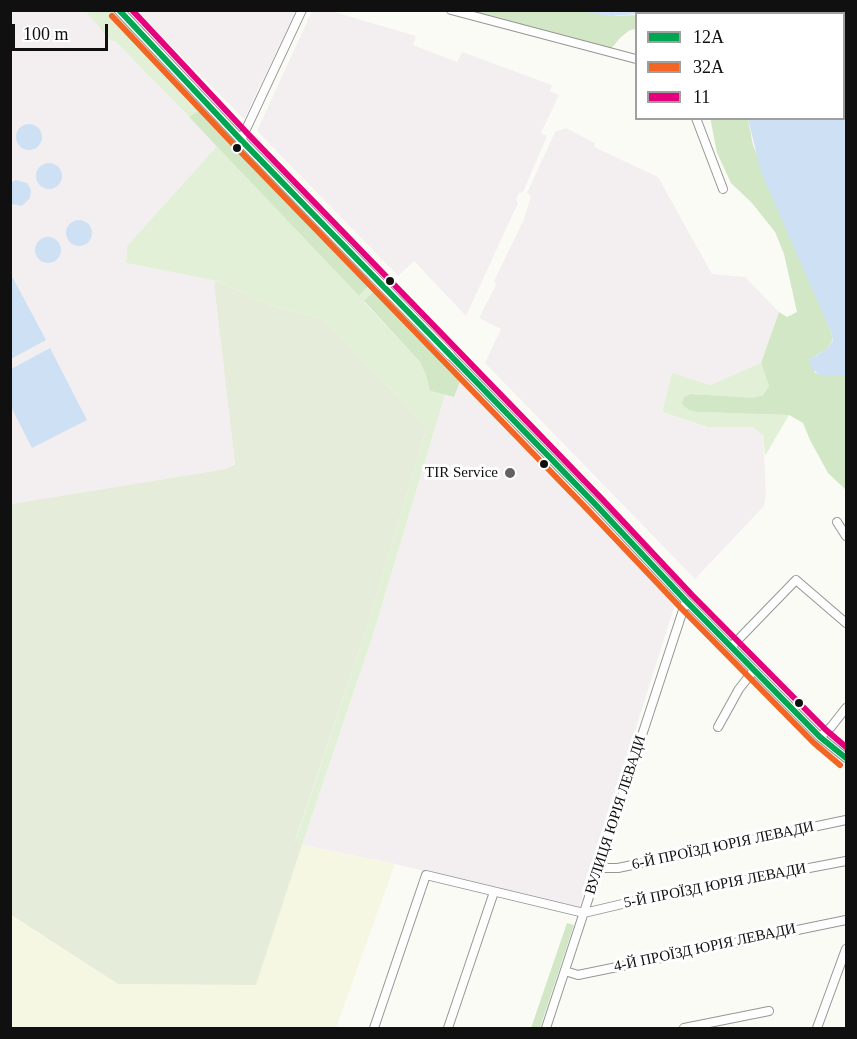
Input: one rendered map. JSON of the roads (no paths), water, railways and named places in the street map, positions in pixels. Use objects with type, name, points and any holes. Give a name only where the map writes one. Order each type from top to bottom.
[{"type":"street","points":[[119,10],[241,140],[596,505],[686,601],[820,737],[846,758]]},
{"type":"street","points":[[241,140],[302,10]]},
{"type":"street","points":[[451,10],[635,59]]},
{"type":"street","points":[[697,120],[723,189]]},
{"type":"street","points":[[837,522],[846,536]]},
{"type":"street","points":[[731,647],[796,580],[846,623]]},
{"type":"street","name":"ВУЛИЦЯ ЮРІЯ ЛЕВАДИ","points":[[546,1029],[686,601]]},
{"type":"street","points":[[718,727],[739,689],[754,670]]},
{"type":"street","points":[[820,737],[846,708]]},
{"type":"street","name":"6-Й ПРОЇЗД ЮРІЯ ЛЕВАДИ","points":[[598,868],[618,868],[846,820]]},
{"type":"street","name":"5-Й ПРОЇЗД ЮРІЯ ЛЕВАДИ","points":[[584,913],[846,861]]},
{"type":"street","points":[[374,1029],[426,875],[584,913]]},
{"type":"street","points":[[448,1029],[494,892]]},
{"type":"street","name":"4-Й ПРОЇЗД ЮРІЯ ЛЕВАДИ","points":[[565,971],[578,975],[846,920]]},
{"type":"street","points":[[818,1029],[846,949]]},
{"type":"street","points":[[684,1029],[769,1011]]},
{"type":"water","points":[[579,11],[846,11],[846,375],[821,375],[812,370],[809,360],[828,348],[833,340],[831,332],[761,172],[748,120],[845,120],[845,12],[635,12],[635,14],[611,16]]},
{"type":"water","points":[[29,124],[38,128],[42,137],[38,146],[29,150],[20,146],[16,137],[20,128]]},
{"type":"water","points":[[49,163],[58,167],[62,176],[58,185],[49,189],[40,185],[36,176],[40,167]]},
{"type":"water","points":[[16,180],[27,183],[31,190],[30,198],[22,206],[11,204],[11,182]]},
{"type":"water","points":[[79,220],[88,224],[92,233],[88,242],[79,246],[70,242],[66,233],[70,224]]},
{"type":"water","points":[[48,237],[57,241],[61,250],[57,259],[48,263],[39,259],[35,250],[39,241]]},
{"type":"water","points":[[13,278],[46,340],[11,359],[10,279]]},
{"type":"water","points":[[50,348],[87,420],[32,448],[11,407],[11,369]]},
{"type":"place","name":"TIR Service","points":[[510,473]]}]
